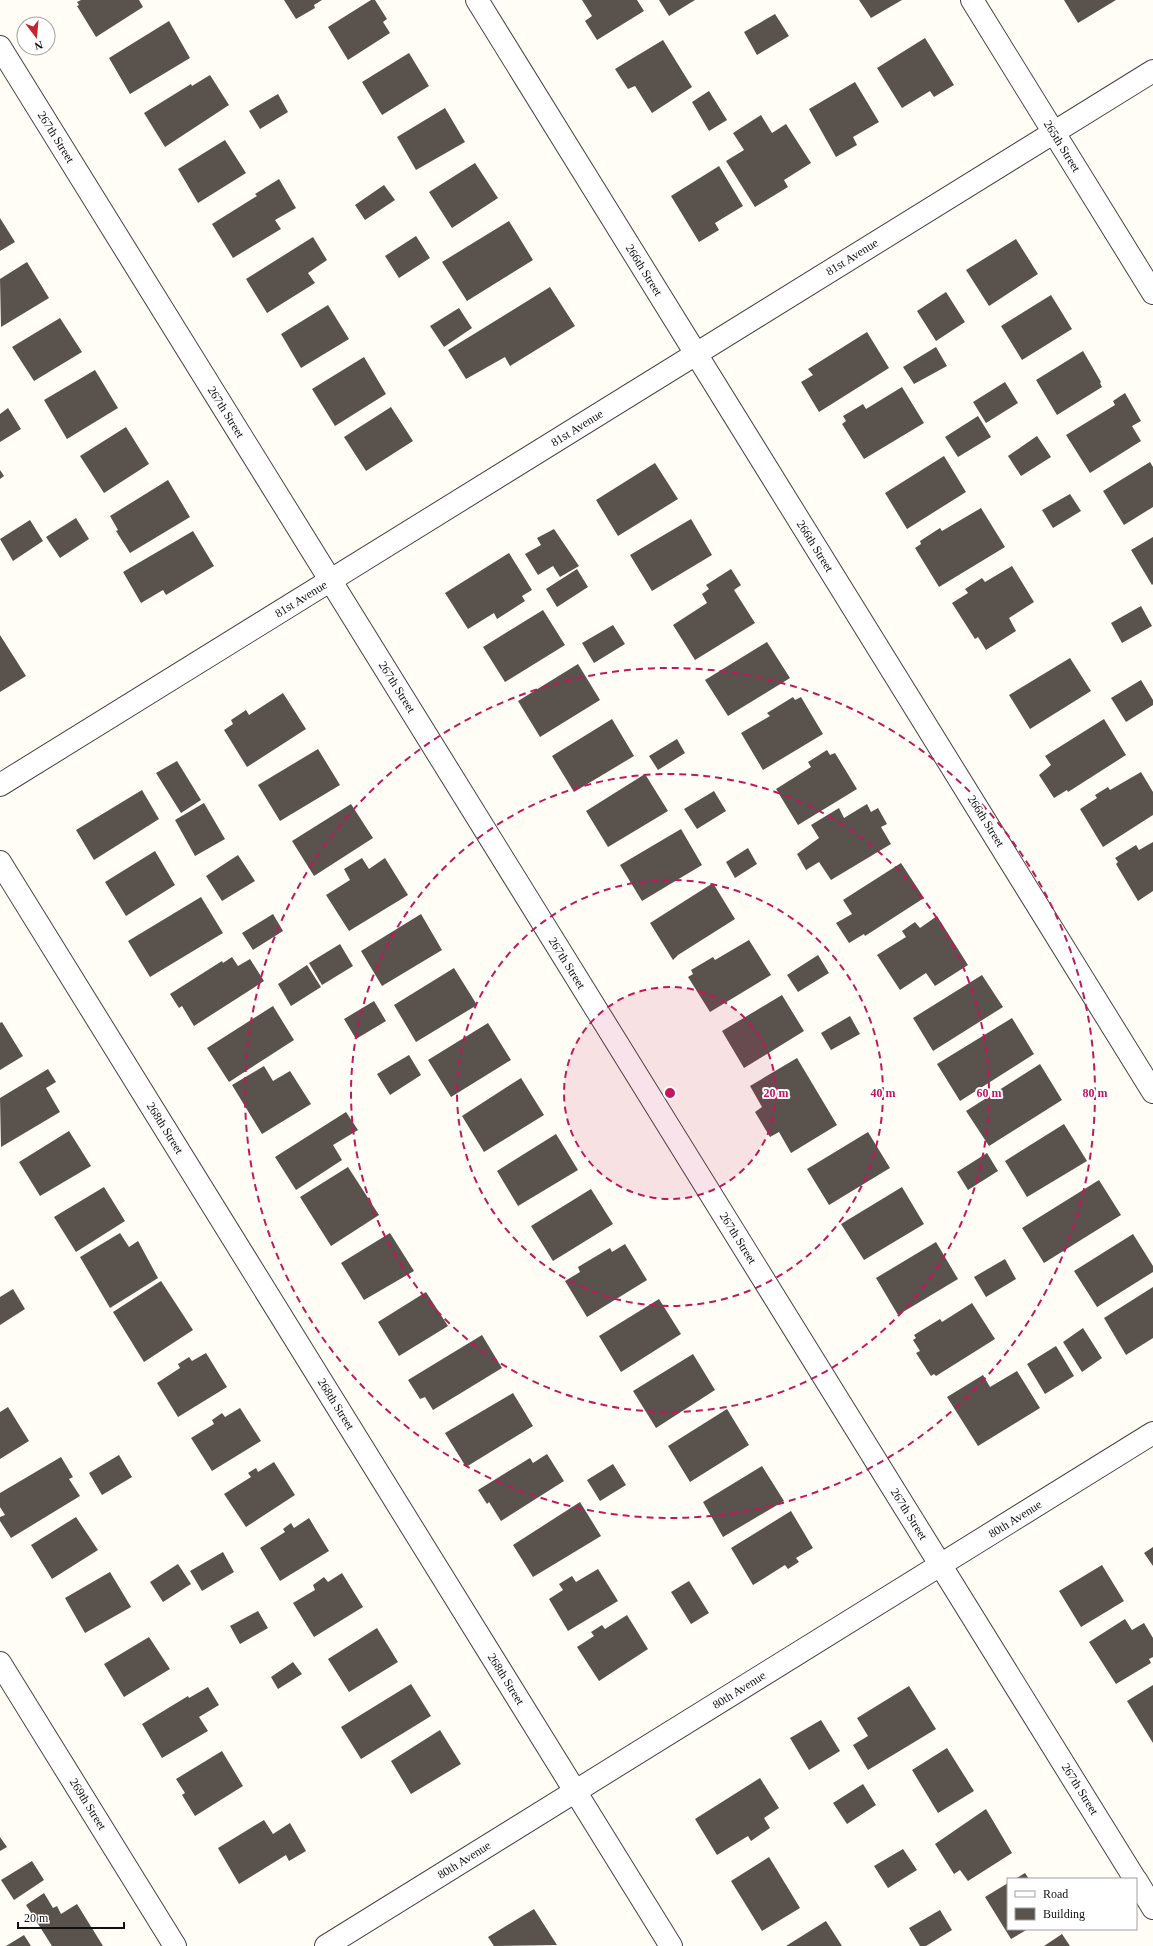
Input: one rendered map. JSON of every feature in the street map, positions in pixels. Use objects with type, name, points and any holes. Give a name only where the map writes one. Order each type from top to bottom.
[{"type":"street","name":"266th Street","points":[[477,0],[1153,1092]]},
{"type":"street","name":"265th Street","points":[[972,0],[1153,293]]},
{"type":"street","name":"267th Street","points":[[0,47],[1135,1878]]},
{"type":"street","name":"81st Avenue","points":[[0,785],[1153,71]]},
{"type":"street","name":"268th Street","points":[[0,862],[671,1946]]},
{"type":"street","name":"80th Avenue","points":[[326,1946],[1153,1433]]},
{"type":"street","name":"269th Street","points":[[0,1663],[175,1946]]},
{"type":"street","name":"267th Street","points":[[1137,1882],[1153,1908]]},
{"type":"building","points":[[81,0],[139,0],[143,7],[96,37],[77,6],[79,5],[77,2]]},
{"type":"building","points":[[284,0],[322,0],[314,5],[315,8],[296,19]]},
{"type":"building","points":[[371,0],[375,0],[387,19],[383,22],[390,33],[348,60],[328,27]]},
{"type":"building","points":[[582,0],[637,0],[644,11],[597,40],[585,21],[592,16]]},
{"type":"building","points":[[659,0],[695,0],[669,16]]},
{"type":"building","points":[[859,0],[902,0],[871,18]]},
{"type":"building","points":[[1064,0],[1116,0],[1078,23]]},
{"type":"building","points":[[775,14],[789,36],[757,55],[744,32]]},
{"type":"building","points":[[169,21],[190,58],[130,94],[109,58]]},
{"type":"building","points":[[925,38],[954,85],[934,97],[930,91],[902,108],[877,68]]},
{"type":"building","points":[[663,40],[692,87],[652,113],[635,86],[628,89],[615,69]]},
{"type":"building","points":[[409,53],[429,86],[382,115],[362,82]]},
{"type":"building","points":[[210,75],[229,105],[165,147],[144,113],[191,84],[192,86]]},
{"type":"building","points":[[855,82],[879,122],[853,137],[857,145],[836,157],[809,109]]},
{"type":"building","points":[[709,91],[727,120],[709,131],[692,102]]},
{"type":"building","points":[[278,94],[288,112],[260,129],[249,111]]},
{"type":"building","points":[[445,108],[465,142],[416,170],[397,137]]},
{"type":"building","points":[[761,115],[772,133],[786,124],[811,163],[784,180],[788,187],[755,207],[726,161],[744,150],[733,133]]},
{"type":"building","points":[[225,140],[246,173],[198,203],[178,169]]},
{"type":"building","points":[[475,163],[498,198],[452,228],[429,192]]},
{"type":"building","points":[[719,166],[743,206],[715,223],[719,230],[699,242],[671,196]]},
{"type":"building","points":[[279,179],[296,208],[275,220],[281,229],[233,258],[212,224],[257,196],[255,194]]},
{"type":"building","points":[[384,185],[395,200],[365,220],[355,205]]},
{"type":"building","points":[[0,218],[15,242],[0,251]]},
{"type":"building","points":[[509,221],[533,260],[467,301],[442,262]]},
{"type":"building","points":[[416,236],[430,258],[399,278],[385,256]]},
{"type":"building","points":[[313,237],[327,260],[308,273],[315,283],[267,313],[246,279]]},
{"type":"building","points":[[1016,239],[1038,274],[989,306],[966,270]]},
{"type":"building","points":[[27,262],[49,298],[1,327],[0,279]]},
{"type":"building","points":[[550,287],[575,326],[510,366],[505,357],[466,379],[448,350]]},
{"type":"building","points":[[946,292],[965,322],[936,341],[917,311]]},
{"type":"building","points":[[1051,295],[1072,329],[1022,360],[1001,326]]},
{"type":"building","points":[[328,305],[349,339],[301,368],[281,334]]},
{"type":"building","points":[[459,308],[472,328],[444,347],[430,326]]},
{"type":"building","points":[[60,318],[82,352],[34,381],[12,347]]},
{"type":"building","points":[[867,332],[889,368],[819,412],[801,382],[813,375],[808,369]]},
{"type":"building","points":[[936,347],[947,366],[914,384],[903,367]]},
{"type":"building","points":[[1083,351],[1101,382],[1102,387],[1057,415],[1036,380]]},
{"type":"building","points":[[364,357],[386,394],[335,426],[312,389]]},
{"type":"building","points":[[95,370],[118,408],[67,439],[44,400]]},
{"type":"building","points":[[1005,382],[1018,403],[986,423],[973,402]]},
{"type":"building","points":[[902,387],[924,423],[864,459],[842,424],[846,421],[843,416],[863,404],[866,409]]},
{"type":"building","points":[[1125,393],[1141,421],[1132,426],[1141,441],[1090,473],[1066,435],[1115,405],[1113,401]]},
{"type":"building","points":[[391,407],[413,441],[366,471],[344,437]]},
{"type":"building","points":[[8,408],[21,429],[0,442],[0,414]]},
{"type":"building","points":[[978,416],[991,437],[958,457],[945,437]]},
{"type":"building","points":[[126,427],[149,464],[104,493],[80,456]]},
{"type":"building","points":[[1037,436],[1051,457],[1021,476],[1008,456]]},
{"type":"building","points":[[944,456],[966,492],[907,529],[885,493]]},
{"type":"building","points":[[1150,462],[1153,467],[1153,507],[1124,525],[1103,491]]},
{"type":"building","points":[[655,463],[678,499],[618,536],[596,500]]},
{"type":"building","points":[[0,470],[4,476],[0,479]]},
{"type":"building","points":[[168,480],[190,517],[130,553],[116,531],[118,530],[110,516]]},
{"type":"building","points":[[1070,494],[1081,511],[1053,528],[1042,510]]},
{"type":"building","points":[[981,508],[1005,547],[939,587],[915,548],[921,544],[920,541],[940,528],[942,531]]},
{"type":"building","points":[[76,518],[89,539],[60,558],[46,537]]},
{"type":"building","points":[[691,519],[712,555],[652,591],[630,555]]},
{"type":"building","points":[[30,520],[43,541],[13,561],[0,539]]},
{"type":"building","points":[[554,529],[579,566],[560,577],[553,566],[538,575],[525,554],[541,545],[537,538]]},
{"type":"building","points":[[193,531],[214,566],[166,595],[163,590],[141,603],[123,572]]},
{"type":"building","points":[[1153,537],[1153,584],[1152,585],[1131,550]]},
{"type":"building","points":[[509,553],[532,590],[522,596],[525,601],[497,619],[494,613],[468,629],[445,593]]},
{"type":"building","points":[[1012,566],[1034,602],[1009,618],[1016,631],[986,650],[978,637],[975,639],[952,603],[968,593],[965,589],[982,578],[985,582]]},
{"type":"building","points":[[577,569],[588,587],[557,607],[546,589]]},
{"type":"building","points":[[731,569],[741,585],[734,590],[755,623],[695,660],[673,625],[707,603],[702,594],[709,589],[706,585]]},
{"type":"building","points":[[1141,606],[1152,626],[1122,643],[1111,623]]},
{"type":"building","points":[[543,610],[565,645],[505,682],[483,647]]},
{"type":"building","points":[[613,625],[625,644],[594,663],[582,643]]},
{"type":"building","points":[[0,635],[26,676],[0,692]]},
{"type":"building","points":[[767,642],[790,678],[728,716],[705,680]]},
{"type":"building","points":[[1070,658],[1091,691],[1030,729],[1009,695]]},
{"type":"building","points":[[578,664],[600,700],[540,737],[518,701]]},
{"type":"building","points":[[1141,680],[1153,700],[1153,705],[1126,722],[1111,698]]},
{"type":"building","points":[[283,693],[306,729],[247,767],[224,730],[233,724],[231,720],[246,710],[249,715]]},
{"type":"building","points":[[793,697],[795,700],[801,697],[823,734],[763,770],[741,733],[770,716],[767,713]]},
{"type":"building","points":[[612,719],[634,756],[574,792],[552,756]]},
{"type":"building","points":[[1104,719],[1126,755],[1068,792],[1067,790],[1054,798],[1039,775],[1051,765],[1045,756]]},
{"type":"building","points":[[677,739],[685,753],[658,770],[649,756]]},
{"type":"building","points":[[318,749],[340,785],[280,821],[258,785]]},
{"type":"building","points":[[827,750],[830,755],[835,753],[857,789],[798,825],[776,789],[811,767],[808,762]]},
{"type":"building","points":[[177,761],[201,800],[181,813],[156,773]]},
{"type":"building","points":[[1141,772],[1153,792],[1153,815],[1103,847],[1080,809],[1097,798],[1095,795],[1108,787],[1110,790]]},
{"type":"building","points":[[645,774],[668,811],[608,847],[586,811]]},
{"type":"building","points":[[142,790],[159,819],[94,860],[76,830]]},
{"type":"building","points":[[714,791],[726,811],[697,829],[684,809]]},
{"type":"building","points":[[204,803],[225,839],[195,856],[175,820]]},
{"type":"building","points":[[351,804],[373,838],[314,876],[292,841]]},
{"type":"building","points":[[867,804],[871,812],[878,808],[887,824],[881,827],[891,844],[831,880],[819,862],[806,870],[797,854],[819,838],[811,825],[839,808],[844,818]]},
{"type":"building","points":[[681,829],[702,865],[642,901],[620,865]]},
{"type":"building","points":[[1153,842],[1153,891],[1138,901],[1116,864],[1118,862],[1115,858],[1136,845],[1139,850]]},
{"type":"building","points":[[748,848],[757,864],[735,878],[726,862]]},
{"type":"building","points":[[155,851],[175,885],[126,916],[105,882]]},
{"type":"building","points":[[238,855],[255,881],[222,901],[206,876]]},
{"type":"building","points":[[362,858],[369,869],[385,858],[408,895],[349,931],[326,895],[350,880],[344,869]]},
{"type":"building","points":[[901,863],[924,898],[865,936],[864,934],[849,943],[836,923],[852,914],[843,900]]},
{"type":"building","points":[[713,883],[735,919],[678,955],[673,960],[650,923]]},
{"type":"building","points":[[201,897],[223,933],[150,977],[128,941]]},
{"type":"building","points":[[273,914],[283,931],[253,950],[242,933]]},
{"type":"building","points":[[421,914],[442,950],[382,986],[361,951]]},
{"type":"building","points":[[937,916],[968,965],[935,986],[926,973],[900,990],[877,955],[906,937],[902,931],[915,922],[920,928]]},
{"type":"building","points":[[749,940],[771,975],[710,1012],[688,977],[693,974],[691,970],[713,957],[715,960]]},
{"type":"building","points":[[340,944],[353,966],[322,985],[309,963]]},
{"type":"building","points":[[818,955],[829,973],[798,992],[787,975]]},
{"type":"building","points":[[232,957],[238,966],[250,959],[264,981],[194,1026],[182,1006],[179,1008],[170,994],[222,961],[223,963]]},
{"type":"building","points":[[307,965],[321,987],[291,1006],[278,984]]},
{"type":"building","points":[[454,968],[477,1005],[416,1042],[394,1005]]},
{"type":"building","points":[[982,975],[1003,1007],[933,1051],[913,1018]]},
{"type":"building","points":[[782,995],[804,1031],[744,1068],[722,1031]]},
{"type":"building","points":[[374,1001],[386,1021],[356,1039],[344,1019]]},
{"type":"building","points":[[273,1006],[294,1040],[229,1082],[207,1048]]},
{"type":"building","points":[[850,1016],[860,1034],[831,1050],[821,1033]]},
{"type":"building","points":[[1012,1018],[1034,1054],[960,1101],[937,1064]]},
{"type":"building","points":[[2,1022],[23,1056],[0,1070],[0,1023]]},
{"type":"building","points":[[488,1023],[511,1060],[451,1097],[428,1060]]},
{"type":"building","points":[[409,1055],[421,1075],[390,1095],[377,1074]]},
{"type":"building","points":[[797,1058],[837,1125],[791,1153],[779,1132],[770,1137],[755,1112],[762,1107],[750,1086]]},
{"type":"building","points":[[1040,1064],[1062,1100],[989,1146],[966,1111]]},
{"type":"building","points":[[264,1066],[273,1081],[290,1071],[311,1104],[262,1134],[232,1085]]},
{"type":"building","points":[[48,1069],[56,1082],[46,1088],[60,1112],[1,1147],[0,1098]]},
{"type":"building","points":[[521,1078],[544,1115],[484,1152],[462,1116]]},
{"type":"building","points":[[346,1112],[358,1130],[333,1145],[342,1160],[296,1190],[275,1157]]},
{"type":"building","points":[[1064,1124],[1087,1161],[1027,1197],[1005,1161]]},
{"type":"building","points":[[69,1131],[91,1166],[40,1196],[19,1162]]},
{"type":"building","points":[[868,1132],[890,1168],[829,1205],[807,1169]]},
{"type":"building","points":[[556,1134],[578,1170],[518,1206],[497,1171]]},
{"type":"building","points":[[987,1153],[998,1171],[968,1190],[957,1172]]},
{"type":"building","points":[[348,1167],[379,1215],[331,1246],[300,1197]]},
{"type":"building","points":[[1099,1180],[1121,1215],[1044,1263],[1022,1228]]},
{"type":"building","points":[[104,1187],[125,1221],[76,1252],[54,1217]]},
{"type":"building","points":[[902,1187],[924,1224],[864,1260],[841,1224]]},
{"type":"building","points":[[591,1189],[613,1224],[553,1261],[531,1226]]},
{"type":"building","points":[[120,1233],[129,1247],[138,1241],[158,1278],[110,1308],[80,1257]]},
{"type":"building","points":[[390,1233],[414,1271],[364,1300],[341,1263]]},
{"type":"building","points":[[1133,1234],[1153,1266],[1153,1272],[1097,1307],[1074,1271]]},
{"type":"building","points":[[936,1242],[958,1279],[898,1315],[876,1278]]},
{"type":"building","points":[[625,1244],[647,1280],[587,1317],[565,1281],[580,1272],[578,1267],[610,1248],[612,1252]]},
{"type":"building","points":[[1005,1259],[1016,1279],[986,1297],[974,1277]]},
{"type":"building","points":[[161,1281],[193,1330],[144,1362],[113,1312]]},
{"type":"building","points":[[1153,1287],[1153,1338],[1126,1355],[1104,1318]]},
{"type":"building","points":[[13,1289],[25,1309],[0,1325],[0,1297]]},
{"type":"building","points":[[426,1292],[448,1326],[399,1356],[378,1322]]},
{"type":"building","points":[[659,1299],[681,1334],[621,1372],[599,1336]]},
{"type":"building","points":[[972,1303],[995,1339],[936,1376],[934,1374],[931,1376],[916,1353],[920,1351],[913,1340],[916,1338],[914,1335],[940,1319],[942,1322]]},
{"type":"building","points":[[1083,1328],[1102,1358],[1082,1372],[1063,1342]]},
{"type":"building","points":[[482,1335],[502,1368],[433,1410],[425,1397],[420,1399],[408,1380]]},
{"type":"building","points":[[1056,1346],[1074,1376],[1045,1394],[1027,1364]]},
{"type":"building","points":[[206,1353],[227,1387],[178,1417],[157,1383],[180,1368],[178,1364],[189,1357],[192,1361]]},
{"type":"building","points":[[693,1354],[715,1390],[656,1428],[633,1391]]},
{"type":"building","points":[[1017,1371],[1040,1408],[978,1446],[947,1397],[983,1375],[990,1387]]},
{"type":"building","points":[[513,1393],[533,1426],[466,1467],[445,1433]]},
{"type":"building","points":[[8,1407],[29,1441],[0,1459],[0,1412]]},
{"type":"building","points":[[240,1408],[261,1441],[212,1471],[191,1438],[214,1424],[212,1420],[222,1413],[225,1417]]},
{"type":"building","points":[[727,1409],[749,1445],[690,1482],[668,1446]]},
{"type":"building","points":[[547,1454],[564,1481],[501,1521],[489,1502],[487,1504],[478,1490],[530,1458],[533,1463]]},
{"type":"building","points":[[119,1455],[132,1477],[102,1495],[89,1473]]},
{"type":"building","points":[[61,1457],[73,1477],[69,1479],[80,1496],[11,1538],[0,1521],[0,1517],[5,1515],[0,1507],[0,1493]]},
{"type":"building","points":[[274,1462],[295,1495],[246,1527],[224,1494],[251,1477],[248,1473],[256,1468],[258,1472]]},
{"type":"building","points":[[613,1464],[626,1485],[600,1501],[587,1480]]},
{"type":"building","points":[[762,1466],[784,1501],[723,1537],[703,1502]]},
{"type":"building","points":[[580,1502],[601,1536],[533,1577],[513,1545]]},
{"type":"building","points":[[791,1511],[813,1548],[796,1558],[799,1562],[788,1569],[785,1565],[753,1585],[731,1548]]},
{"type":"building","points":[[76,1517],[98,1550],[52,1579],[31,1545]]},
{"type":"building","points":[[309,1518],[329,1551],[280,1581],[260,1548],[285,1532],[283,1529],[291,1523],[294,1528]]},
{"type":"building","points":[[1153,1547],[1153,1566],[1144,1553]]},
{"type":"building","points":[[223,1552],[234,1572],[202,1591],[190,1571]]},
{"type":"building","points":[[178,1564],[191,1584],[163,1602],[150,1582]]},
{"type":"building","points":[[1102,1565],[1124,1601],[1081,1627],[1059,1591]]},
{"type":"building","points":[[598,1569],[618,1601],[568,1631],[549,1599],[563,1590],[559,1584],[572,1576],[576,1582]]},
{"type":"building","points":[[110,1572],[131,1607],[85,1633],[65,1598]]},
{"type":"building","points":[[342,1573],[363,1607],[314,1637],[293,1603],[315,1590],[313,1585],[324,1577],[328,1582]]},
{"type":"building","points":[[689,1581],[709,1613],[691,1624],[671,1592]]},
{"type":"building","points":[[258,1611],[268,1628],[240,1644],[230,1626]]},
{"type":"building","points":[[627,1615],[648,1649],[599,1681],[577,1647],[594,1636],[591,1632],[602,1625],[605,1629]]},
{"type":"building","points":[[1125,1619],[1132,1630],[1144,1623],[1153,1638],[1153,1657],[1149,1659],[1151,1663],[1116,1684],[1089,1642]]},
{"type":"building","points":[[377,1628],[398,1662],[349,1692],[328,1659]]},
{"type":"building","points":[[149,1637],[170,1669],[124,1697],[104,1664]]},
{"type":"building","points":[[293,1662],[302,1674],[278,1689],[271,1677]]},
{"type":"building","points":[[411,1684],[431,1716],[361,1759],[341,1727]]},
{"type":"building","points":[[1153,1685],[1153,1743],[1127,1701]]},
{"type":"building","points":[[909,1686],[936,1729],[868,1770],[853,1745],[868,1736],[857,1718]]},
{"type":"building","points":[[208,1687],[219,1705],[199,1717],[208,1731],[162,1758],[142,1724],[188,1696],[189,1698]]},
{"type":"building","points":[[821,1720],[840,1751],[809,1770],[790,1738]]},
{"type":"building","points":[[440,1730],[461,1764],[411,1794],[391,1761]]},
{"type":"building","points":[[947,1748],[974,1791],[938,1813],[912,1770]]},
{"type":"building","points":[[222,1751],[243,1786],[195,1816],[182,1795],[185,1793],[176,1779]]},
{"type":"building","points":[[760,1778],[779,1808],[764,1818],[770,1828],[751,1841],[748,1836],[717,1855],[695,1819]]},
{"type":"building","points":[[863,1784],[876,1805],[847,1824],[833,1803]]},
{"type":"building","points":[[986,1809],[1012,1853],[968,1881],[960,1870],[954,1874],[935,1844]]},
{"type":"building","points":[[264,1820],[273,1834],[290,1823],[306,1851],[289,1861],[286,1855],[239,1884],[218,1848]]},
{"type":"building","points":[[0,1837],[7,1847],[0,1851]]},
{"type":"building","points":[[903,1849],[917,1870],[888,1888],[874,1866]]},
{"type":"building","points":[[769,1857],[800,1908],[762,1931],[731,1881]]},
{"type":"building","points":[[32,1861],[44,1880],[14,1900],[1,1880]]},
{"type":"building","points":[[1025,1873],[1028,1878],[1017,1878]]},
{"type":"building","points":[[1007,1884],[1007,1930],[1026,1930],[1011,1939],[985,1897]]},
{"type":"building","points":[[44,1893],[53,1908],[57,1906],[61,1914],[77,1904],[103,1946],[52,1946],[26,1905]]},
{"type":"building","points":[[534,1909],[557,1945],[494,1946],[488,1937]]},
{"type":"building","points":[[940,1910],[952,1930],[926,1946],[920,1946],[909,1928]]},
{"type":"building","points":[[826,1921],[842,1946],[786,1946]]},
{"type":"building","points":[[1062,1934],[1070,1946],[1044,1946]]},
{"type":"building","points":[[24,1935],[31,1946],[6,1946]]}]
